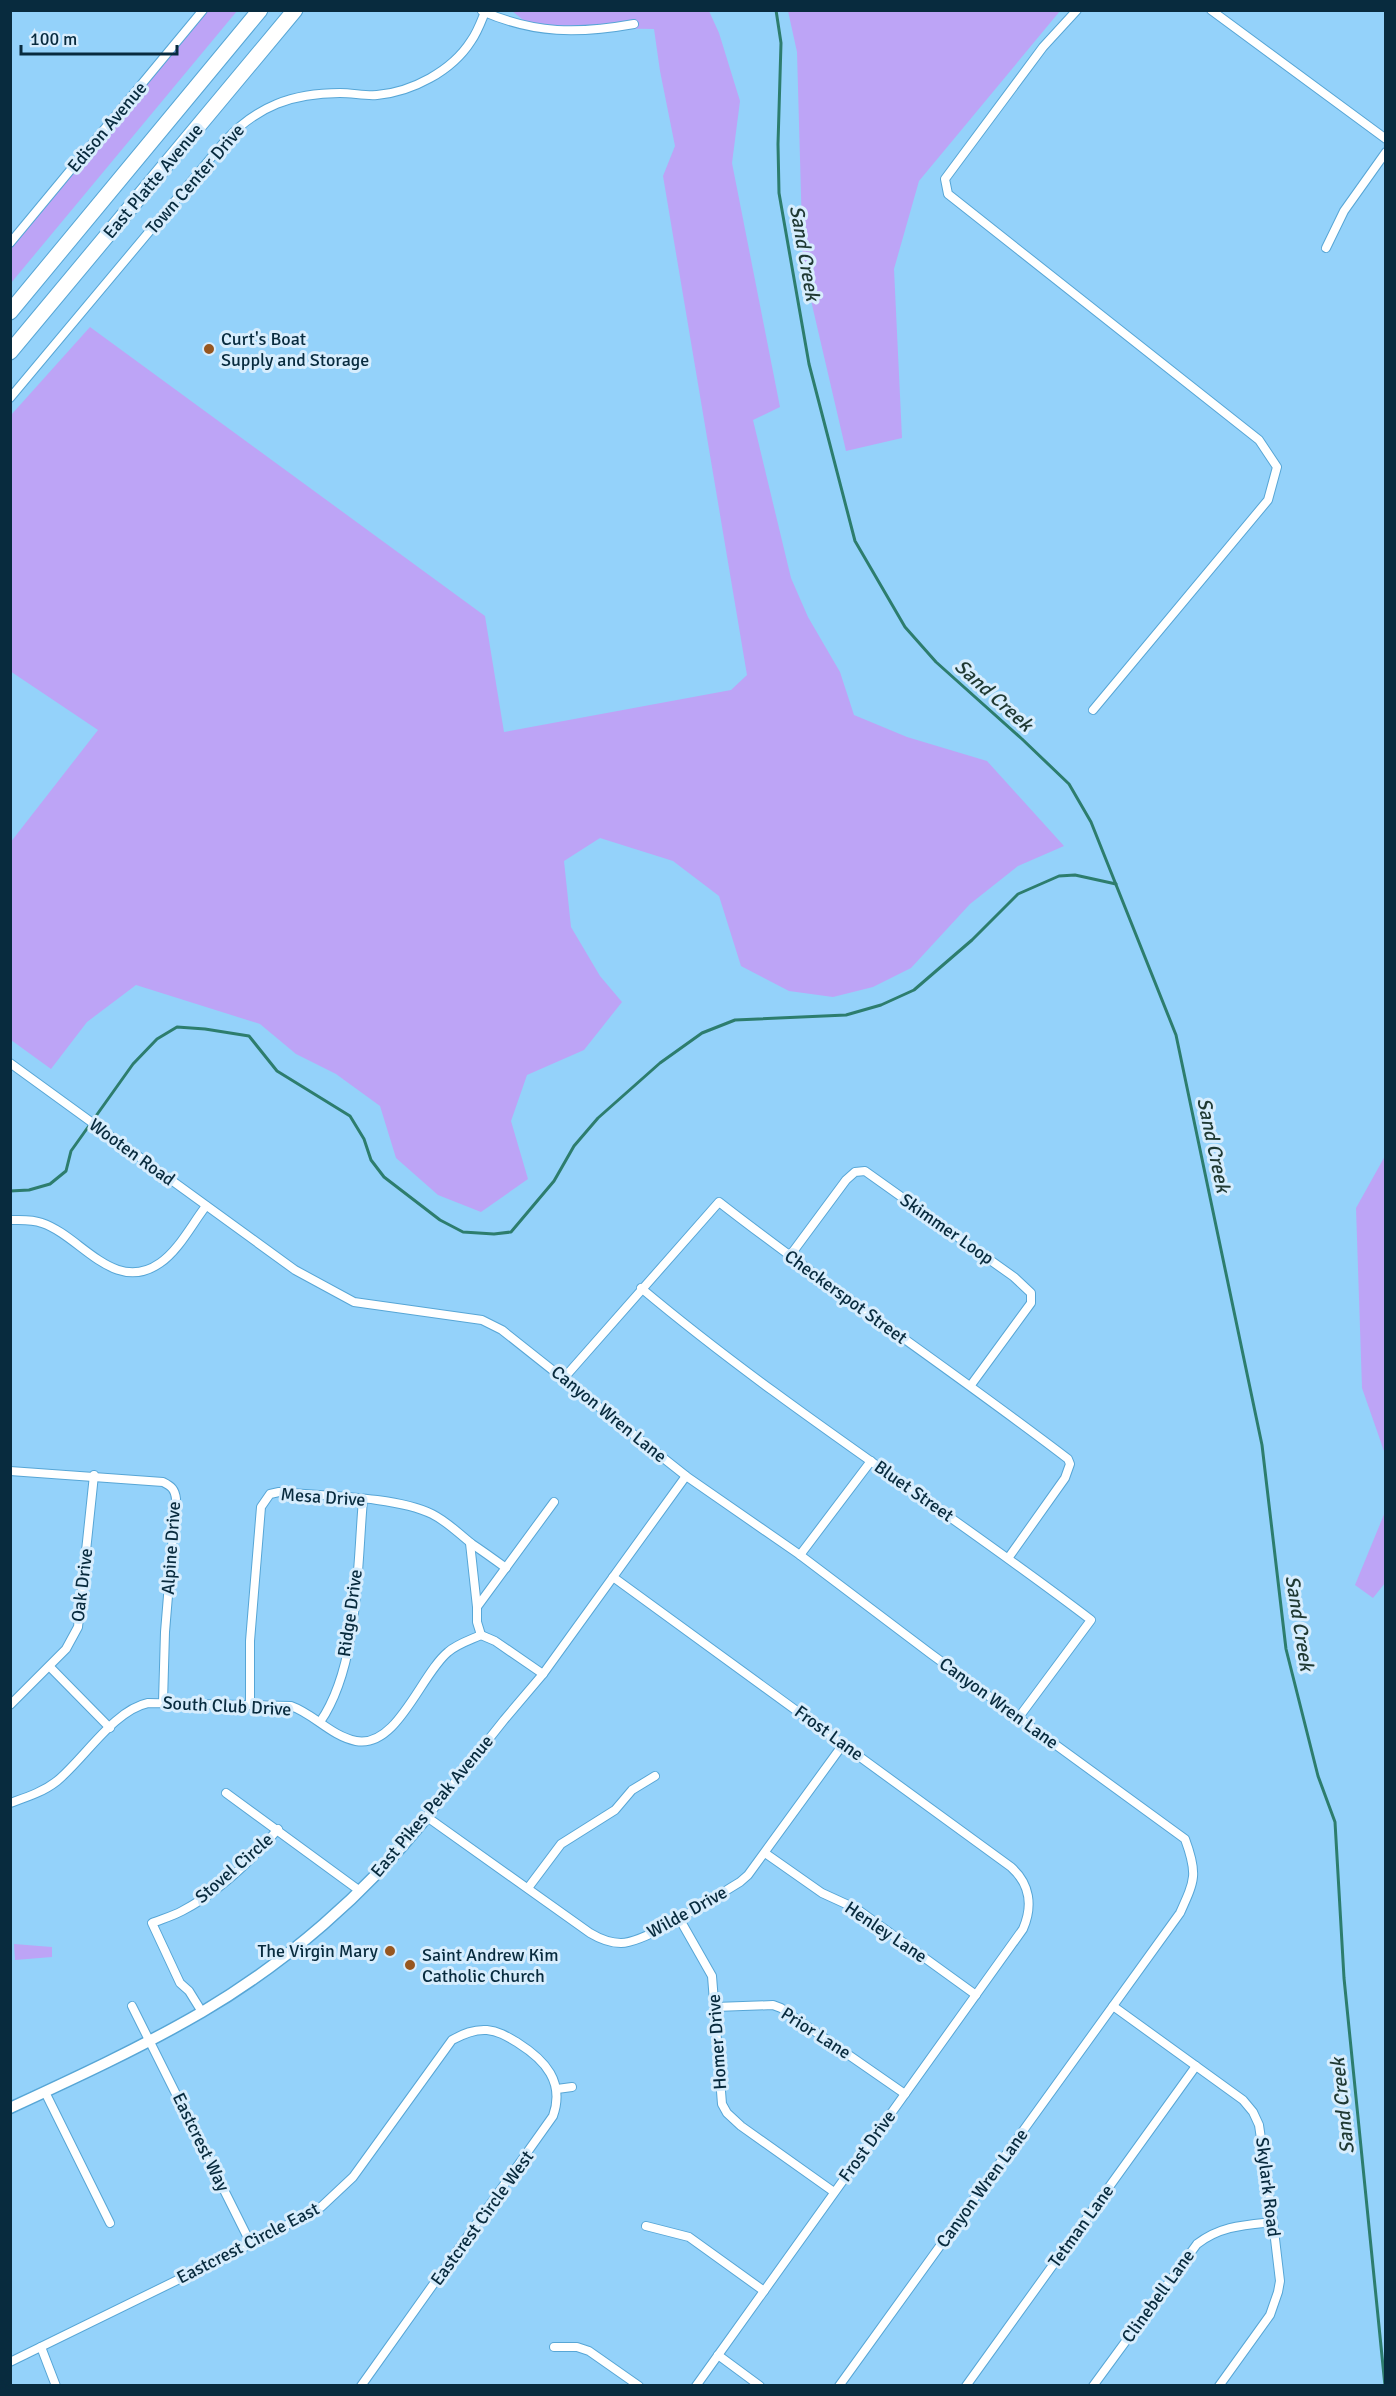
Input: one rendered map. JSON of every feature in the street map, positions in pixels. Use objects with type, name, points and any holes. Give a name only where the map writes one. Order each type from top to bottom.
[{"type":"highway","name":"East Platte Avenue","points":[[10,312],[260,10]]},
{"type":"highway","name":"East Platte Avenue","points":[[10,352],[295,10]]},
{"type":"street","name":"Edison Avenue","points":[[10,243],[203,10]]},
{"type":"street","points":[[1077,10],[1043,47],[945,179],[948,194],[1259,440],[1277,467],[1268,500],[1093,710]]},
{"type":"street","points":[[1211,10],[1386,139]]},
{"type":"street","points":[[484,11],[521,25],[558,31],[600,30],[634,24]]},
{"type":"street","name":"Town Center Drive","points":[[10,398],[225,141],[249,118],[262,109],[298,97],[341,93],[378,95],[416,85],[445,68],[471,42],[484,11]]},
{"type":"street","points":[[1326,248],[1344,211],[1386,152]]},
{"type":"street","name":"Wooten Road","points":[[10,1063],[254,1239]]},
{"type":"street","name":"Skimmer Loop","points":[[789,1257],[846,1180],[855,1172],[865,1171],[948,1229],[1014,1277],[1031,1293],[1031,1303],[971,1385]]},
{"type":"street","name":"Checkerspot Street","points":[[564,1378],[640,1288],[719,1202],[789,1257],[971,1385],[1068,1459],[1070,1464],[1065,1478],[1009,1557]]},
{"type":"street","points":[[10,1220],[41,1222],[107,1266],[117,1270],[140,1271],[158,1264],[172,1253],[206,1206]]},
{"type":"street","name":"Canyon Wren Lane","points":[[254,1239],[295,1270],[354,1302],[482,1320],[511,1336],[686,1476],[800,1555],[1185,1839],[1193,1859],[1194,1883],[1180,1913],[839,2385]]},
{"type":"street","name":"Bluet Street","points":[[640,1288],[724,1356],[1009,1557],[1091,1620],[1018,1717]]},
{"type":"street","points":[[800,1555],[872,1461]]},
{"type":"street","name":"Alpine Drive","points":[[10,1470],[163,1482],[175,1491],[165,1632],[164,1702]]},
{"type":"street","name":"Oak Drive","points":[[10,1705],[50,1666],[73,1639],[79,1621],[94,1475]]},
{"type":"street","name":"East Pikes Peak Avenue","points":[[10,2108],[202,2012],[269,1968],[304,1941],[360,1891],[410,1839],[507,1715],[543,1674],[686,1476]]},
{"type":"street","name":"Mesa Drive","points":[[250,1705],[253,1601],[261,1507],[270,1494],[279,1492],[404,1504],[418,1508],[446,1522],[470,1543],[507,1568]]},
{"type":"street","name":"Ridge Drive","points":[[320,1722],[335,1697],[351,1636],[363,1500]]},
{"type":"street","points":[[477,1607],[554,1502]]},
{"type":"street","points":[[470,1543],[477,1622],[481,1635],[495,1641],[543,1674]]},
{"type":"street","name":"Frost Lane","points":[[613,1577],[1011,1867],[1026,1884],[1029,1902]]},
{"type":"street","points":[[369,1753],[368,1742],[388,1731],[447,1652],[481,1635]]},
{"type":"street","points":[[50,1666],[110,1728]]},
{"type":"street","name":"South Club Drive","points":[[10,1803],[33,1795],[54,1782],[123,1714],[140,1705],[164,1702],[291,1706],[346,1738],[368,1742]]},
{"type":"street","name":"Wilde Drive","points":[[427,1817],[590,1933],[611,1942],[622,1943],[642,1938],[740,1882],[765,1853],[843,1743]]},
{"type":"street","points":[[528,1888],[561,1844],[615,1810],[632,1790],[655,1776]]},
{"type":"street","name":"Stovel Circle","points":[[226,1793],[360,1891]]},
{"type":"street","name":"Stovel Circle","points":[[202,2012],[189,1990],[180,1983],[152,1923],[180,1912],[195,1903],[238,1869],[278,1829]]},
{"type":"street","name":"Henley Lane","points":[[765,1853],[822,1893],[856,1909],[976,1995]]},
{"type":"street","name":"Frost Drive","points":[[696,2385],[1023,1929],[1027,1920],[1029,1902]]},
{"type":"street","name":"Homer Drive","points":[[679,1918],[712,1976],[720,2094],[727,2113],[741,2126],[834,2192]]},
{"type":"street","name":"Prior Lane","points":[[715,2007],[773,2005],[782,2007],[906,2094]]},
{"type":"street","name":"Skylark Road","points":[[1113,2006],[1232,2091],[1253,2112],[1263,2138],[1280,2281],[1276,2303],[1270,2315],[1219,2385]]},
{"type":"street","name":"Eastcrest Way","points":[[132,2007],[251,2244]]},
{"type":"street","name":"Eastcrest Circle East","points":[[10,2362],[311,2213],[344,2187],[452,2040],[463,2034],[486,2030],[498,2032],[525,2048],[546,2065],[557,2089]]},
{"type":"street","name":"Tetman Lane","points":[[966,2385],[1196,2066]]},
{"type":"street","points":[[557,2089],[572,2087]]},
{"type":"street","name":"Eastcrest Circle West","points":[[361,2385],[548,2126],[557,2105],[557,2089]]},
{"type":"street","points":[[45,2091],[110,2223]]},
{"type":"street","name":"Clinebell Lane","points":[[1093,2385],[1197,2244],[1219,2230],[1273,2222]]},
{"type":"street","points":[[646,2226],[689,2237],[764,2291]]},
{"type":"street","points":[[554,2347],[577,2347],[589,2351],[639,2385]]},
{"type":"street","points":[[40,2348],[56,2385]]},
{"type":"street","points":[[718,2355],[760,2385]]},
{"type":"shaded area","points":[[206,11],[237,11],[11,283],[11,247]]},
{"type":"shaded area","points":[[512,11],[709,11],[719,33],[740,101],[732,163],[780,407],[753,420],[791,578],[808,617],[840,672],[854,715],[907,737],[987,761],[1064,846],[1018,866],[970,904],[911,968],[873,987],[833,997],[789,991],[741,966],[719,896],[673,861],[600,838],[564,861],[571,927],[600,976],[622,1002],[584,1050],[527,1075],[511,1121],[528,1179],[481,1212],[438,1195],[396,1158],[380,1106],[336,1074],[296,1054],[260,1024],[136,985],[87,1022],[51,1069],[11,1040],[10,843],[98,730],[10,671],[11,415],[90,327],[485,616],[504,732],[731,690],[747,675],[663,176],[675,146],[654,29],[532,27]]},
{"type":"shaded area","points":[[788,11],[1060,11],[919,181],[894,269],[902,438],[846,451],[803,266],[797,52]]},
{"type":"shaded area","points":[[1385,1156],[1385,1454],[1362,1388],[1356,1208]]},
{"type":"shaded area","points":[[1385,1512],[1385,1583],[1373,1598],[1355,1585]]},
{"type":"shaded area","points":[[14,1944],[52,1947],[52,1957],[15,1960]]},
{"type":"waterway","name":"Sand Creek","points":[[776,10],[781,43],[779,193],[809,364],[855,541],[905,627],[936,662],[1069,784],[1091,822],[1176,1035],[1262,1445],[1286,1649],[1318,1776],[1335,1822],[1344,1978],[1385,2386]]},
{"type":"waterway","points":[[10,1191],[29,1190],[50,1184],[66,1171],[71,1151],[133,1064],[157,1039],[177,1027],[205,1029],[249,1036],[277,1071],[350,1116],[364,1139],[371,1160],[384,1177],[440,1220],[463,1232],[494,1234],[511,1232],[554,1181],[574,1146],[598,1118],[660,1063],[702,1033],[735,1020],[846,1015],[881,1005],[914,990],[972,940],[1018,894],[1059,876],[1075,875],[1116,884]]},
{"type":"place","name":"Curt's Boat Supply and Storage","points":[[209,349]]},
{"type":"place","name":"The Virgin Mary","points":[[390,1951]]},
{"type":"place","name":"Saint Andrew Kim Catholic Church","points":[[410,1965]]}]
